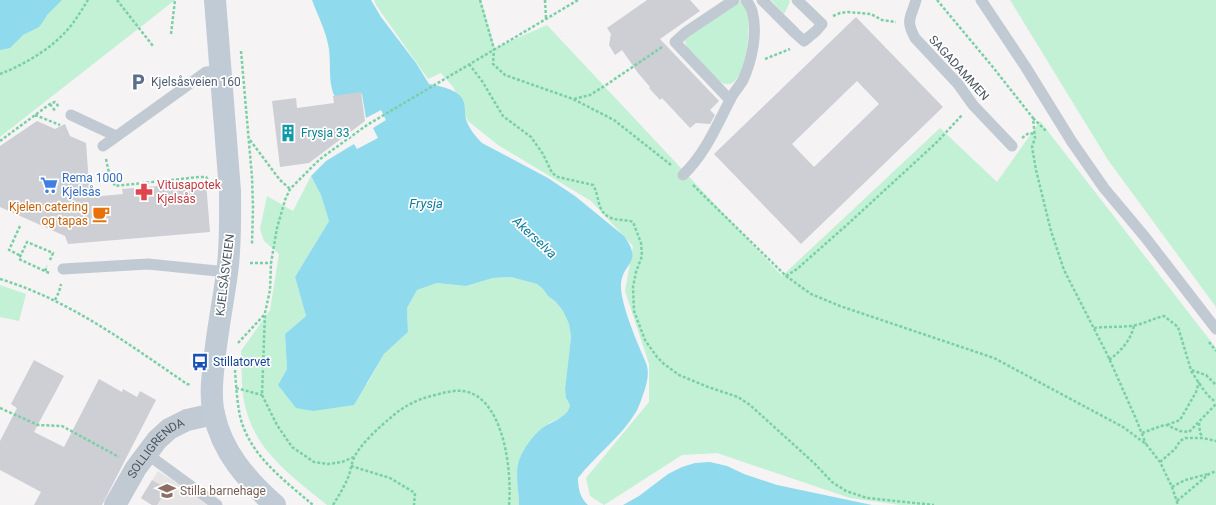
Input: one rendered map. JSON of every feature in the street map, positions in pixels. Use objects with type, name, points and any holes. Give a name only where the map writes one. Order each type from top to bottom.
[{"type":"main road","name":"KJELSÅSVEIEN","points":[[215,0],[230,191],[230,250],[213,370],[212,401],[214,414],[220,433],[229,452],[254,486],[275,505]]},
{"type":"street","name":"SOLLIGRENDA","points":[[115,505],[142,461],[157,440],[169,428],[187,420],[214,414]]},
{"type":"lane","points":[[730,100],[675,42],[686,32],[734,0]]},
{"type":"lane","points":[[683,175],[693,166],[703,152],[742,80],[749,62],[753,46],[753,23],[752,10],[746,0]]},
{"type":"lane","points":[[762,0],[804,40],[816,31],[822,24],[796,0]]},
{"type":"lane","points":[[909,24],[916,0]]},
{"type":"lane","points":[[980,0],[1025,66],[1072,142],[1104,188],[1145,237],[1216,329]]},
{"type":"lane","name":"SAGADAMMEN","points":[[909,24],[915,38],[958,84],[974,105],[1012,146]]},
{"type":"lane","points":[[103,146],[206,72],[220,71]]},
{"type":"lane","points":[[71,115],[116,136]]},
{"type":"lane","points":[[64,269],[148,264],[227,272]]},
{"type":"lane","points":[[142,461],[217,505]]},
{"type":"path","points":[[0,74],[11,70],[44,52],[72,24],[88,0]]},
{"type":"path","points":[[117,0],[153,46]]},
{"type":"path","points":[[171,34],[175,0]]},
{"type":"path","points":[[480,0],[494,49],[493,64],[505,75],[573,99],[614,120],[683,175],[786,276],[811,294],[840,306],[994,358],[1095,411],[1122,427],[1146,444],[1160,462],[1172,487],[1178,505]]},
{"type":"path","points":[[545,0],[546,19]]},
{"type":"path","points":[[354,457],[342,462],[328,464],[314,462],[292,447],[277,425],[262,395],[265,313],[270,290],[271,263],[277,228],[285,200],[290,189],[320,159],[367,125],[578,0]]},
{"type":"path","points":[[937,0],[1033,118],[1034,138],[1032,147],[1036,170],[1051,231],[1064,270],[1110,360],[1146,444]]},
{"type":"path","points":[[822,24],[831,17],[840,13],[848,12],[871,14],[882,20],[909,24]]},
{"type":"path","points":[[749,62],[768,58],[788,51],[804,40]]},
{"type":"path","points":[[573,99],[590,95],[659,48],[675,42]]},
{"type":"path","points":[[469,64],[482,81],[503,116],[531,137],[543,154],[552,173],[558,177],[593,185],[597,191],[598,205],[604,214],[611,218],[629,220],[633,222],[641,243],[642,256],[636,272],[633,287],[634,310],[645,340],[664,364],[680,375],[708,387],[738,397],[750,405],[814,463],[832,482],[846,491],[867,498],[934,505]]},
{"type":"path","points":[[0,141],[50,104]]},
{"type":"path","points":[[35,115],[63,126]]},
{"type":"path","points":[[786,276],[797,269],[849,223],[937,142],[956,120]]},
{"type":"path","points":[[249,139],[280,180],[290,189]]},
{"type":"path","points":[[103,146],[109,173],[115,186],[199,177],[206,177],[208,181]]},
{"type":"path","points":[[20,226],[9,250],[21,256]]},
{"type":"path","points":[[45,272],[53,254],[27,242],[19,259],[45,272],[50,274]]},
{"type":"path","points":[[250,263],[271,263]]},
{"type":"path","points":[[0,279],[23,286],[55,300],[111,332],[187,384],[196,387]]},
{"type":"path","points":[[55,300],[59,292]]},
{"type":"path","points":[[238,343],[265,313]]},
{"type":"path","points":[[1094,328],[1134,325],[1164,316],[1178,327],[1191,370],[1208,397],[1216,403],[1185,438],[1180,441],[1175,449],[1160,462]]},
{"type":"path","points":[[1110,360],[1120,352],[1132,336],[1134,325]]},
{"type":"path","points":[[1191,370],[1206,375],[1216,385]]},
{"type":"path","points":[[1166,426],[1180,420],[1196,392],[1199,382]]},
{"type":"path","points":[[262,395],[236,388],[240,416],[244,428],[259,455],[287,483],[313,505]]},
{"type":"path","points":[[333,505],[343,488],[354,457],[375,432],[401,409],[423,398],[446,392],[457,391],[468,392],[481,399],[488,406],[500,428],[506,449],[509,473],[509,505]]},
{"type":"path","points":[[0,408],[38,425],[62,426],[107,449],[142,461]]},
{"type":"path","points":[[1199,423],[1200,433],[1203,438]]},
{"type":"path","points":[[1142,433],[1160,426],[1166,426],[1180,431],[1189,432]]},
{"type":"path","points":[[1185,438],[1203,438],[1216,441]]},
{"type":"path","points":[[351,466],[390,478],[415,493],[414,505]]},
{"type":"path","points":[[1177,501],[1216,468]]},
{"type":"path","points":[[1172,487],[1185,480],[1216,471]]},
{"type":"shaded area","name":"Stilla barnehage","points":[[158,471],[179,484],[207,505],[152,505],[141,498]]},
{"type":"green space","points":[[0,0],[175,0],[0,137]]},
{"type":"green space","points":[[374,0],[481,0],[495,48],[547,25],[782,276],[940,128],[997,182],[1040,121],[1216,348],[1216,505],[900,505],[850,498],[717,453],[682,455],[604,505],[590,496],[586,478],[649,402],[649,364],[625,291],[633,246],[591,201],[498,145],[468,121],[454,88],[441,73],[428,79]]},
{"type":"green space","points":[[743,0],[748,16],[748,37],[745,59],[742,70],[737,78],[732,83],[725,84],[716,79],[687,48],[685,41],[688,35]]},
{"type":"green space","points":[[771,0],[789,0],[790,2],[784,14]]},
{"type":"green space","points":[[1010,0],[1216,0],[1216,307],[1108,160]]},
{"type":"green space","points":[[311,176],[321,195],[329,221],[295,277],[306,316],[285,334],[287,369],[278,385],[367,384],[384,354],[408,332],[407,308],[417,290],[437,283],[466,286],[493,278],[511,277],[537,284],[556,302],[563,311],[569,324],[571,337],[565,389],[566,398],[570,405],[569,409],[562,417],[549,423],[517,473],[519,505],[327,505],[277,462],[258,437],[250,422],[245,406],[242,386],[241,351],[270,310],[279,254],[264,241],[260,229],[267,196],[293,211]]},
{"type":"green space","points":[[0,285],[26,294],[19,321],[0,317]]},
{"type":"water","points":[[0,0],[62,0],[47,15],[39,27],[23,35],[10,48],[0,50]]},
{"type":"water","name":"Frysja","points":[[312,0],[371,0],[381,17],[416,63],[429,84],[448,89],[461,96],[464,103],[468,125],[482,143],[548,178],[575,196],[624,236],[630,245],[632,258],[624,273],[621,288],[623,302],[628,318],[647,366],[647,381],[639,407],[630,421],[578,478],[580,493],[588,505],[519,505],[517,470],[522,454],[528,443],[537,433],[544,427],[562,417],[569,409],[570,405],[566,398],[565,389],[571,337],[569,324],[563,311],[556,302],[537,284],[511,277],[493,278],[466,286],[437,283],[417,290],[407,308],[408,332],[384,354],[354,405],[313,411],[296,408],[278,385],[287,369],[285,334],[306,316],[295,277],[329,221],[321,195],[311,176],[326,161],[354,144],[357,149],[378,138],[373,128],[386,120],[381,110],[366,118],[362,94],[335,97],[330,78],[330,57],[327,38]]},
{"type":"water","points":[[710,462],[727,466],[744,474],[777,485],[872,505],[623,505],[639,496],[668,474],[682,467],[695,463]]},
{"type":"building","points":[[647,0],[690,0],[700,11],[660,39],[719,101],[710,110],[715,115],[710,124],[696,123],[690,128],[662,98],[660,100],[649,88],[650,87],[622,50],[615,55],[609,45],[611,34],[607,28]]},
{"type":"building","points":[[856,17],[943,107],[801,244],[714,154]],"holes":[[[857,81],[879,104],[814,167],[792,144]]]},
{"type":"building","points":[[361,92],[365,121],[309,163],[280,167],[272,101],[296,98],[297,108],[334,103],[333,96]]},
{"type":"building","points":[[37,121],[55,129],[65,124],[70,136],[86,143],[90,197],[123,194],[122,189],[206,182],[210,232],[68,244],[65,236],[0,207],[0,146]]},
{"type":"building","points":[[34,360],[64,376],[34,432],[64,447],[99,379],[122,392],[123,389],[137,397],[140,391],[156,400],[102,505],[34,505],[41,492],[0,470],[0,441],[17,408],[11,404]]},
{"type":"building","points":[[152,480],[167,489],[157,505],[152,505],[141,498]]},
{"type":"place","name":"Kjelsåsveien 160","points":[[138,82]]},
{"type":"place","name":"Frysja 33","points":[[288,133]]},
{"type":"place","name":"Rema 1000 Kjelsås","points":[[49,185]]},
{"type":"place","name":"Vitusapotek Kjelsås","points":[[144,192]]},
{"type":"place","name":"Kjelen catering og tapas","points":[[101,214]]},
{"type":"place","name":"Stillatorvet","points":[[200,362]]},
{"type":"place","name":"Stilla barnehage","points":[[167,491]]},
{"type":"water label","name":"Akerselva","points":[[535,237]]}]
